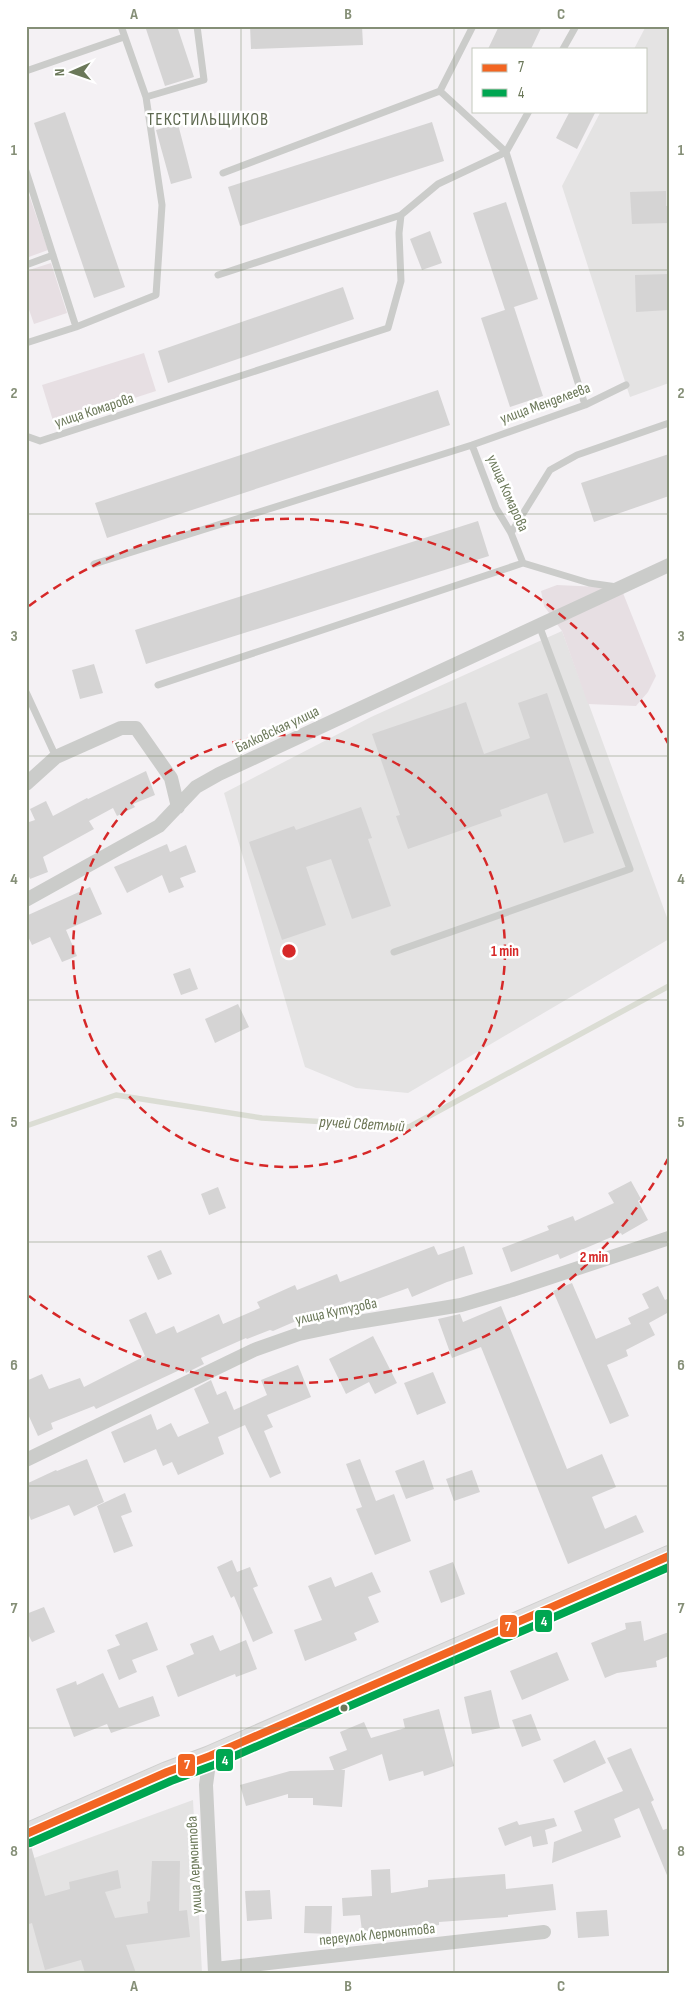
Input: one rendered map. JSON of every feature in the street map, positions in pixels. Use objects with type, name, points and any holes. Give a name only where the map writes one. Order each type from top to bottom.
[{"type":"street","name":"Балковская улица","points":[[26,900],[159,826],[196,787],[219,774],[669,565]]},
{"type":"street","points":[[26,784],[56,757],[121,728],[136,728],[171,778],[178,807]]},
{"type":"street","name":"улица Кутузова","points":[[26,1460],[254,1350],[299,1334],[352,1322],[461,1305],[669,1238]]},
{"type":"street","points":[[26,1834],[669,1556]]},
{"type":"street","name":"улица Лермонтова","points":[[210,1756],[206,1786],[215,1971]]},
{"type":"street","name":"переулок Лермонтова","points":[[215,1971],[544,1932]]},
{"type":"lane","points":[[26,343],[76,327],[156,295],[162,206],[146,98],[121,26]]},
{"type":"lane","points":[[146,98],[204,80],[197,26]]},
{"type":"lane","points":[[223,173],[440,91],[473,26]]},
{"type":"lane","points":[[564,48],[576,26]]},
{"type":"lane","points":[[26,71],[124,37]]},
{"type":"lane","points":[[440,91],[506,152],[585,405]]},
{"type":"lane","points":[[218,274],[401,215],[438,184],[506,152],[528,112]]},
{"type":"lane","points":[[26,171],[76,327]]},
{"type":"lane","name":"улица Комарова","points":[[26,436],[40,441],[388,328],[401,280],[399,233],[401,215]]},
{"type":"lane","points":[[26,265],[53,254]]},
{"type":"lane","name":"улица Менделеева","points":[[472,445],[585,405],[626,385]]},
{"type":"lane","points":[[511,533],[550,470],[577,455],[669,424]]},
{"type":"lane","name":"улица Комарова","points":[[94,564],[472,445],[496,508],[511,533],[523,563]]},
{"type":"lane","points":[[158,686],[523,563],[589,583],[621,588]]},
{"type":"lane","points":[[394,952],[630,869],[539,624]]},
{"type":"lane","points":[[26,692],[56,757]]},
{"type":"shaded area","points":[[646,26],[669,26],[669,383],[630,397],[562,186],[600,112],[648,112],[648,48],[635,48]]},
{"type":"shaded area","points":[[26,186],[48,250],[26,258]]},
{"type":"shaded area","points":[[51,263],[67,313],[34,324],[26,301],[26,271]]},
{"type":"shaded area","points":[[144,353],[156,391],[54,424],[42,385]]},
{"type":"shaded area","points":[[557,585],[621,588],[656,676],[648,692],[636,706],[588,704],[562,631],[544,606],[541,591]]},
{"type":"shaded area","points":[[562,631],[669,923],[669,939],[408,1093],[356,1088],[305,1067],[224,793],[371,717]]},
{"type":"shaded area","points":[[193,1800],[202,1973],[26,1973],[26,1861]]},
{"type":"building","points":[[145,26],[177,26],[194,77],[165,86]]},
{"type":"building","points":[[250,26],[362,26],[363,45],[251,49]]},
{"type":"building","points":[[499,26],[542,26],[531,48],[488,48]]},
{"type":"building","points":[[65,112],[125,287],[94,298],[34,123]]},
{"type":"building","points":[[569,112],[596,112],[577,149],[556,138]]},
{"type":"building","points":[[432,122],[444,161],[240,226],[228,187]]},
{"type":"building","points":[[178,124],[192,178],[171,184],[156,130]]},
{"type":"building","points":[[666,191],[666,206],[669,206],[669,223],[632,224],[630,192]]},
{"type":"building","points":[[506,202],[538,299],[505,310],[473,213]]},
{"type":"building","points":[[430,231],[442,263],[422,270],[410,239]]},
{"type":"building","points":[[669,274],[669,310],[636,312],[635,275]]},
{"type":"building","points":[[343,287],[354,319],[168,383],[158,351]]},
{"type":"building","points":[[514,307],[543,396],[510,407],[481,318]]},
{"type":"building","points":[[438,390],[450,425],[107,538],[95,503]]},
{"type":"building","points":[[669,454],[669,496],[594,522],[581,483]]},
{"type":"building","points":[[478,521],[489,556],[146,664],[135,630]]},
{"type":"building","points":[[94,664],[103,693],[80,699],[72,670]]},
{"type":"building","points":[[547,693],[594,833],[564,843],[547,793],[500,810],[502,816],[408,849],[396,816],[400,815],[372,734],[466,702],[484,754],[530,738],[518,703]]},
{"type":"building","points":[[146,771],[155,795],[133,804],[135,807],[117,816],[113,808],[89,821],[94,829],[43,857],[48,872],[30,879],[26,869],[26,823],[35,820],[30,809],[46,801],[53,816]]},
{"type":"building","points":[[361,807],[372,838],[368,839],[391,906],[352,919],[331,859],[306,867],[326,925],[282,940],[249,842],[294,826],[296,830]]},
{"type":"building","points":[[167,844],[170,852],[186,845],[196,872],[180,878],[184,887],[169,893],[162,875],[127,893],[114,867]]},
{"type":"building","points":[[90,887],[102,914],[66,930],[77,956],[62,962],[50,937],[32,945],[26,932],[26,916]]},
{"type":"building","points":[[190,968],[198,989],[181,995],[173,974]]},
{"type":"building","points":[[238,1004],[249,1027],[215,1043],[205,1019]]},
{"type":"building","points":[[631,1181],[641,1199],[638,1201],[648,1220],[622,1235],[621,1233],[560,1259],[558,1254],[511,1272],[502,1248],[549,1230],[547,1226],[573,1216],[575,1221],[614,1203],[608,1193]]},
{"type":"building","points":[[218,1187],[226,1208],[209,1215],[201,1194]]},
{"type":"building","points":[[434,1246],[438,1255],[464,1246],[473,1274],[447,1282],[412,1297],[408,1288],[353,1308],[351,1301],[311,1318],[310,1315],[273,1331],[270,1330],[246,1338],[201,1358],[204,1364],[186,1373],[184,1368],[96,1409],[94,1406],[51,1423],[53,1429],[38,1436],[26,1410],[26,1381],[42,1374],[49,1389],[80,1378],[84,1387],[145,1356],[129,1320],[146,1312],[156,1334],[174,1326],[177,1333],[219,1314],[223,1324],[260,1308],[257,1302],[295,1285],[297,1290],[337,1274],[340,1282]]},
{"type":"building","points":[[161,1250],[172,1274],[158,1280],[147,1256]]},
{"type":"building","points":[[572,1283],[596,1339],[631,1324],[628,1318],[649,1308],[642,1294],[658,1286],[665,1300],[669,1298],[669,1312],[649,1323],[655,1335],[626,1350],[628,1356],[607,1365],[629,1416],[610,1424],[553,1291]]},
{"type":"building","points":[[501,1306],[567,1469],[602,1454],[616,1487],[592,1497],[605,1529],[636,1515],[644,1532],[568,1564],[481,1347],[452,1358],[438,1319],[460,1314],[463,1322]]},
{"type":"building","points":[[373,1336],[397,1383],[375,1394],[369,1382],[346,1394],[329,1359]]},
{"type":"building","points":[[298,1365],[311,1397],[267,1415],[273,1427],[264,1431],[281,1473],[270,1478],[245,1425],[218,1437],[224,1454],[178,1475],[172,1462],[163,1466],[156,1449],[124,1463],[111,1432],[151,1414],[157,1430],[171,1423],[178,1437],[209,1423],[194,1389],[211,1380],[217,1395],[226,1391],[234,1410],[267,1395],[261,1380]]},
{"type":"building","points":[[433,1372],[446,1403],[417,1415],[404,1383]]},
{"type":"building","points":[[87,1459],[104,1502],[74,1516],[69,1505],[31,1520],[26,1508],[26,1484],[56,1470]]},
{"type":"building","points":[[360,1459],[376,1501],[394,1494],[411,1541],[375,1555],[356,1509],[362,1507],[346,1464]]},
{"type":"building","points":[[424,1460],[434,1489],[406,1499],[395,1471]]},
{"type":"building","points":[[472,1470],[480,1492],[454,1501],[446,1479]]},
{"type":"building","points":[[125,1493],[132,1512],[121,1516],[133,1546],[114,1553],[97,1506]]},
{"type":"building","points":[[232,1560],[237,1572],[250,1567],[258,1586],[253,1588],[273,1633],[253,1642],[234,1596],[231,1598],[217,1567]]},
{"type":"building","points":[[453,1562],[465,1594],[441,1603],[429,1571]]},
{"type":"building","points":[[372,1572],[381,1592],[368,1597],[379,1622],[354,1633],[357,1640],[305,1661],[294,1630],[322,1620],[308,1586],[331,1577],[335,1587]]},
{"type":"building","points":[[44,1607],[55,1632],[32,1642],[26,1630],[26,1614]]},
{"type":"building","points":[[641,1621],[644,1641],[669,1632],[669,1656],[656,1661],[657,1667],[617,1673],[605,1678],[591,1643],[626,1629],[625,1623]]},
{"type":"building","points":[[147,1622],[158,1650],[132,1660],[137,1672],[119,1680],[107,1650],[120,1645],[115,1635]]},
{"type":"building","points":[[213,1635],[220,1651],[246,1640],[257,1669],[236,1677],[235,1674],[178,1697],[166,1666],[194,1654],[190,1644]]},
{"type":"building","points":[[557,1652],[569,1680],[522,1700],[510,1671]]},
{"type":"building","points":[[103,1673],[119,1708],[153,1696],[160,1716],[111,1733],[107,1724],[74,1737],[56,1689],[76,1681],[77,1685]]},
{"type":"building","points":[[491,1690],[500,1728],[472,1734],[464,1697]]},
{"type":"building","points":[[439,1709],[454,1766],[424,1776],[423,1771],[389,1781],[382,1754],[341,1770],[345,1770],[342,1807],[313,1805],[313,1798],[288,1798],[288,1794],[246,1806],[240,1785],[290,1771],[334,1770],[329,1757],[347,1750],[340,1732],[364,1722],[371,1738],[405,1728],[403,1719]]},
{"type":"building","points":[[531,1714],[541,1740],[522,1747],[512,1720]]},
{"type":"building","points":[[595,1740],[606,1763],[564,1783],[553,1760]]},
{"type":"building","points":[[631,1748],[654,1800],[651,1802],[663,1830],[669,1828],[669,1880],[639,1808],[614,1819],[621,1837],[552,1863],[554,1842],[582,1831],[574,1811],[623,1791],[607,1758]]},
{"type":"building","points":[[554,1818],[557,1826],[545,1830],[548,1844],[533,1847],[531,1836],[505,1846],[498,1828],[517,1821],[519,1825]]},
{"type":"building","points":[[26,1846],[31,1846],[45,1896],[70,1889],[69,1882],[118,1870],[121,1888],[105,1892],[115,1918],[148,1913],[147,1902],[150,1901],[152,1861],[180,1861],[179,1911],[187,1910],[190,1937],[126,1945],[136,1973],[85,1973],[81,1960],[45,1970],[32,1923],[26,1925]]},
{"type":"building","points":[[390,1869],[391,1893],[428,1887],[428,1880],[505,1874],[506,1889],[553,1884],[556,1910],[508,1915],[508,1917],[439,1922],[439,1925],[410,1929],[362,1931],[360,1915],[343,1916],[342,1898],[372,1896],[371,1870]]},
{"type":"building","points":[[270,1890],[272,1919],[247,1921],[245,1891]]},
{"type":"building","points":[[305,1906],[332,1906],[331,1934],[304,1933]]},
{"type":"building","points":[[607,1910],[609,1936],[578,1938],[576,1912]]},
{"type":"waterway","name":"ручей Светлый","points":[[26,1126],[116,1095],[262,1118],[409,1127],[669,986]]},
{"type":"transit line","name":"7","points":[[26,1834],[669,1556]]},
{"type":"transit line","name":"4","points":[[30,1843],[669,1567]]},
{"type":"district","name":"ТЕКСТИЛЬЩИКОВ","points":[[208,119]]}]
